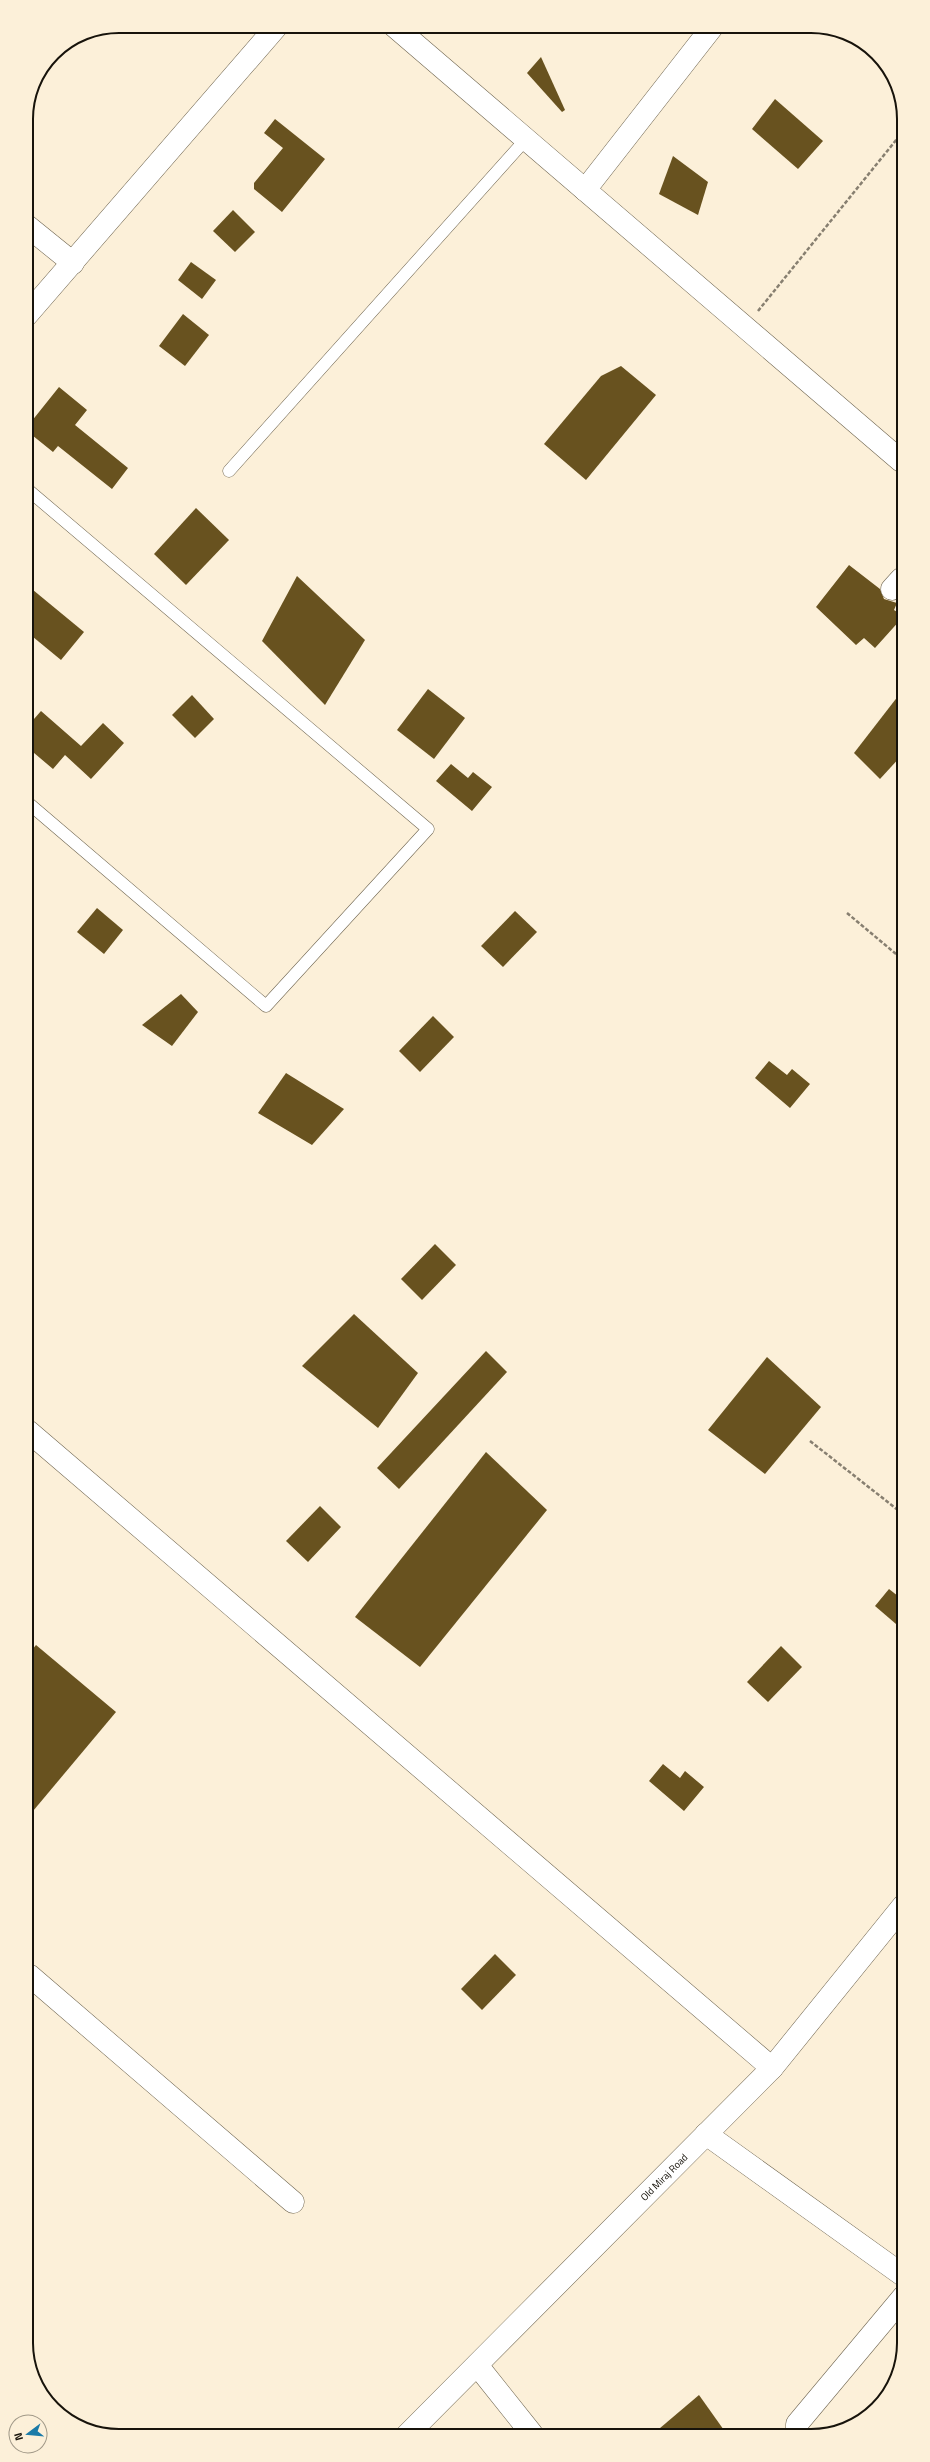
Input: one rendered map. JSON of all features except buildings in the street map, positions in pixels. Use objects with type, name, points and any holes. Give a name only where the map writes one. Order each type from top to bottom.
[{"type":"street","points":[[33,308],[271,33]]},
{"type":"street","points":[[402,33],[527,138],[585,190],[897,458]]},
{"type":"street","points":[[585,190],[708,33]]},
{"type":"street","points":[[33,231],[73,263]]},
{"type":"street","points":[[33,1435],[772,2068]]},
{"type":"street","name":"Old Miraj Road","points":[[412,2429],[772,2068],[897,1918]]},
{"type":"street","points":[[33,1978],[292,2202]]},
{"type":"street","points":[[706,2134],[897,2271]]},
{"type":"street","points":[[797,2429],[797,2424],[897,2304]]},
{"type":"street","points":[[477,2365],[528,2429]]},
{"type":"lane","points":[[229,471],[527,138]]},
{"type":"lane","points":[[33,494],[428,829],[266,1006],[33,807]]},
{"type":"path","points":[[745,327],[897,139]]},
{"type":"path","points":[[847,912],[897,955]]},
{"type":"path","points":[[810,1441],[897,1509]]}]
